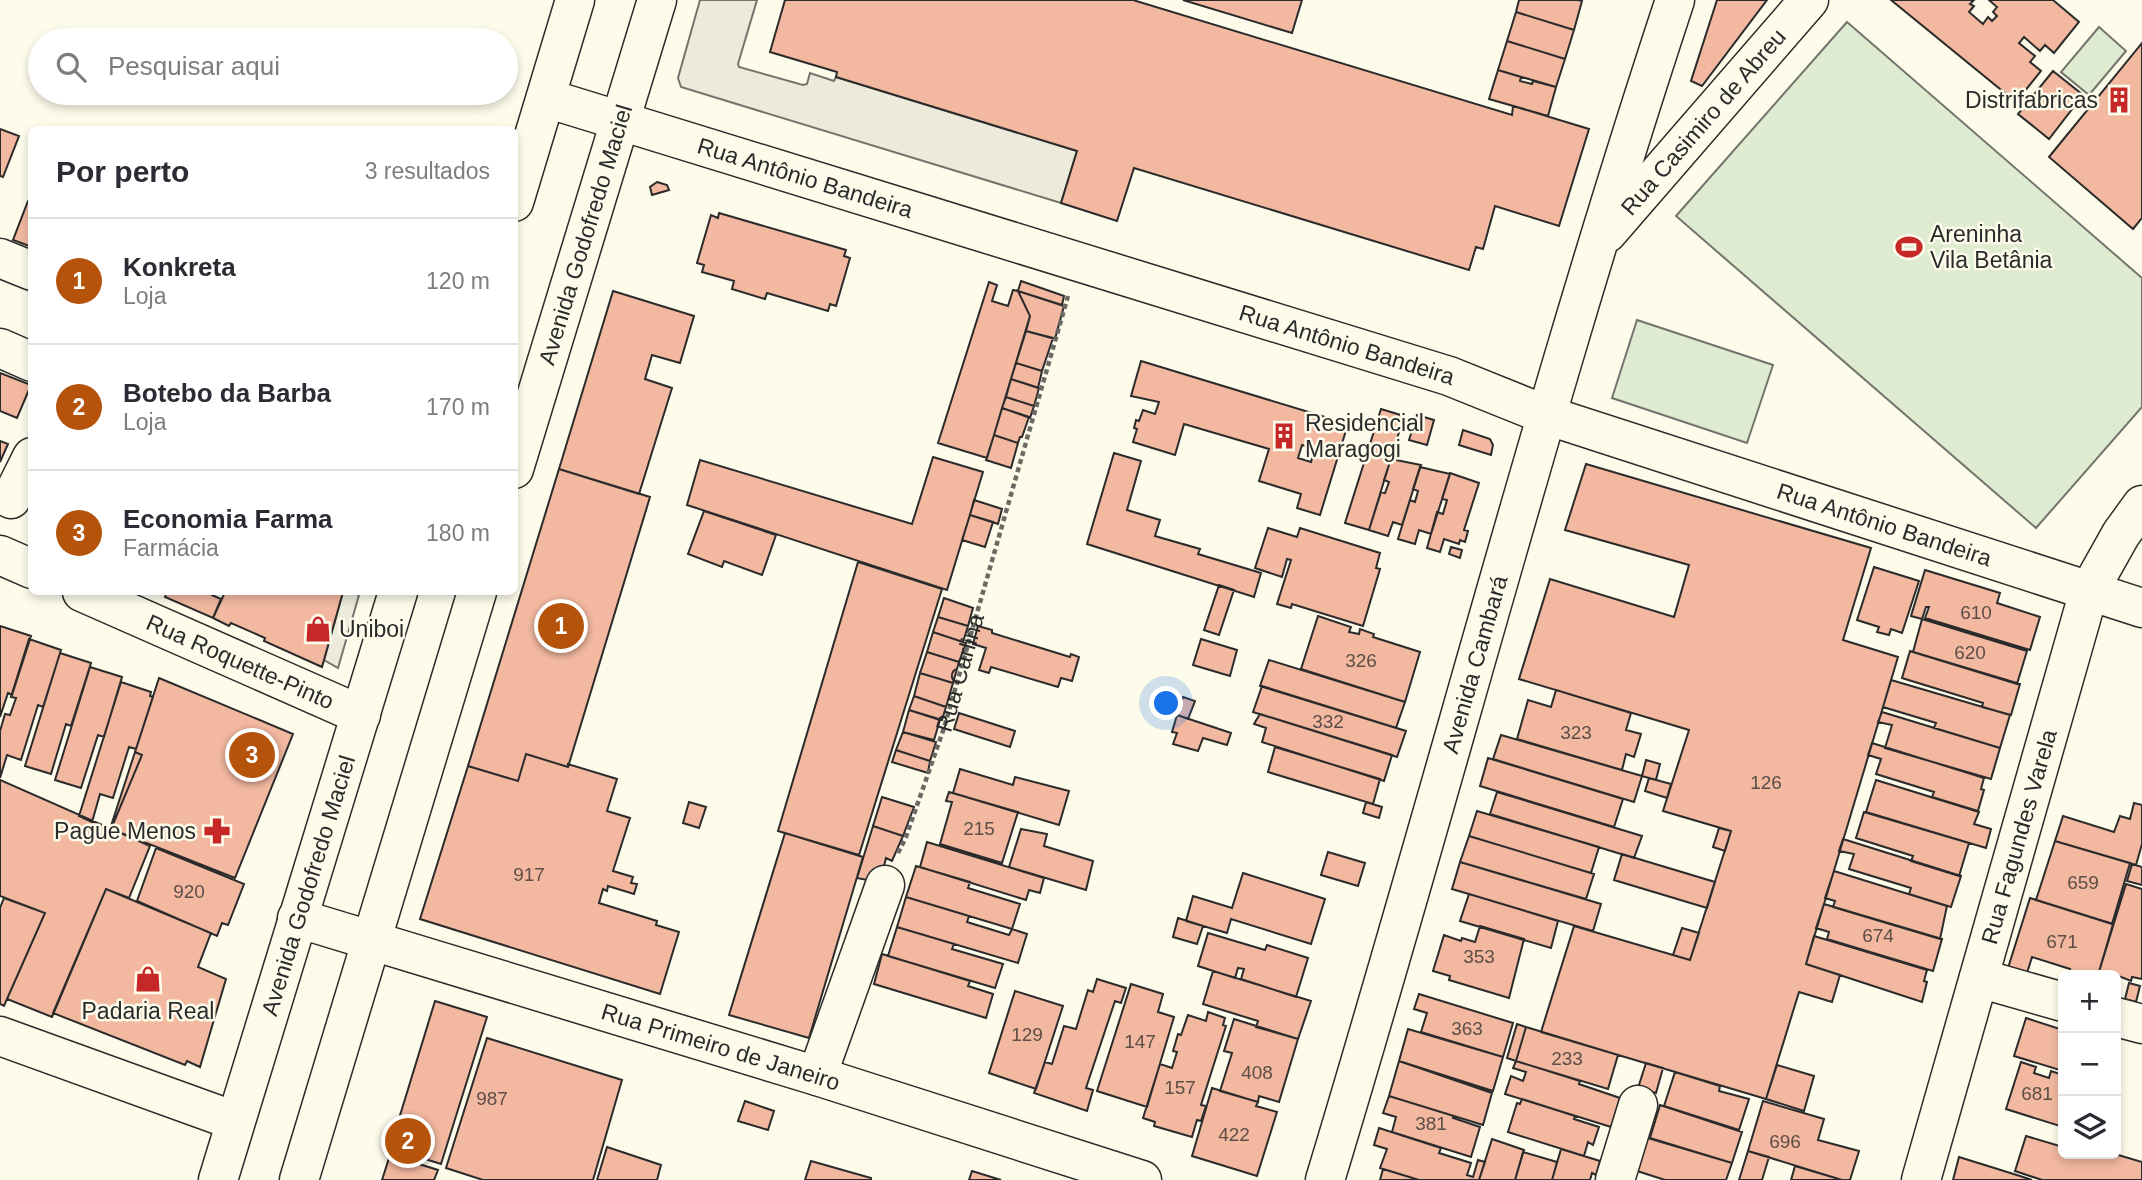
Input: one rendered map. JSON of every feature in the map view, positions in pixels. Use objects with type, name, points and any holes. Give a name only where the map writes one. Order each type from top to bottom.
[{"type":"street","points":[[518,189],[575,0]]},
{"type":"street","name":"Avenida Godofredo Maciel","points":[[518,456],[657,0]]},
{"type":"street","name":"Avenida Cambará","points":[[1325,1180],[1391,962],[1546,415],[1625,149],[1675,0]]},
{"type":"street","name":"Rua Casimiro de Abreu","points":[[1599,243],[1809,0]]},
{"type":"street","name":"Rua Antônio Bandeira","points":[[546,97],[1449,376],[1546,415],[2142,608]]},
{"type":"street","points":[[1625,149],[1627,163],[1636,170],[1650,172],[1663,167]]},
{"type":"street","points":[[0,258],[28,269]]},
{"type":"street","points":[[0,348],[28,360]]},
{"type":"street","points":[[11,499],[28,465]]},
{"type":"street","name":"Rua Fagundes Varela","points":[[1921,1180],[2089,591],[2121,534],[2142,505]]},
{"type":"street","points":[[0,555],[28,567]]},
{"type":"street","name":"Rua Roquette-Pinto","points":[[89,595],[361,715]]},
{"type":"street","name":"Avenida Godofredo Maciel","points":[[218,1180],[397,595]]},
{"type":"street","points":[[299,1180],[476,595]]},
{"type":"street","points":[[817,1076],[885,885]]},
{"type":"street","name":"Rua Primeiro de Janeiro","points":[[297,918],[817,1076],[1142,1180]]},
{"type":"street","points":[[1979,978],[2058,1001]]},
{"type":"street","points":[[2121,1018],[2142,1024]]},
{"type":"street","points":[[0,1036],[235,1121]]},
{"type":"street","points":[[1615,1180],[1638,1104]]},
{"type":"path","name":"Rua Carlina","points":[[885,885],[906,837],[944,728],[1078,262]]},
{"type":"green space","name":"Areninha Vila Betânia","points":[[1847,22],[2142,278],[2142,407],[2036,528],[1676,216]]},
{"type":"green space","points":[[2099,27],[2126,51],[2089,95],[2061,72]]},
{"type":"green space","points":[[1637,320],[1773,365],[1747,443],[1612,398]]},
{"type":"shaded area","points":[[700,0],[757,0],[739,67],[803,85],[807,84],[810,73],[834,81],[836,77],[1077,151],[1061,203],[681,87],[678,78]]},
{"type":"shaded area","points":[[342,595],[359,595],[338,668],[324,660]]},
{"type":"building","points":[[785,0],[1133,0],[1512,115],[1513,106],[1589,129],[1559,226],[1495,206],[1483,249],[1476,247],[1469,270],[1134,168],[1117,221],[1061,203],[1077,151],[836,77],[837,72],[770,52]]},
{"type":"building","points":[[1183,0],[1302,0],[1292,33]]},
{"type":"building","points":[[1519,0],[1582,1],[1574,30],[1516,12]]},
{"type":"building","points":[[1717,0],[1767,0],[1702,86],[1691,81]]},
{"type":"building","points":[[1891,0],[1974,0],[1970,4],[1974,6],[1969,12],[1983,24],[1988,17],[1992,21],[1997,16],[1993,12],[1997,7],[1989,0],[2053,0],[2079,22],[2054,53],[2045,45],[2040,51],[2024,37],[2019,43],[2035,56],[2030,62],[2041,71],[2016,102]]},
{"type":"building","points":[[1516,12],[1574,30],[1565,59],[1507,41]]},
{"type":"building","points":[[1507,41],[1565,59],[1556,87],[1498,70]]},
{"type":"building","name":"Distrifabricas","points":[[2142,43],[2142,218],[2133,229],[2049,157]]},
{"type":"building","points":[[1498,70],[1521,77],[1520,81],[1532,84],[1533,81],[1556,87],[1548,116],[1489,99]]},
{"type":"building","points":[[2053,71],[2083,95],[2049,139],[2018,114]]},
{"type":"building","points":[[0,129],[19,136],[3,177],[0,176]]},
{"type":"building","points":[[657,182],[667,185],[669,190],[652,195],[650,187]]},
{"type":"building","points":[[28,201],[28,246],[13,240]]},
{"type":"building","points":[[719,213],[846,250],[844,256],[850,258],[836,306],[830,304],[828,311],[767,293],[765,299],[732,289],[734,281],[702,272],[704,265],[697,263],[711,215],[718,218]]},
{"type":"building","points":[[1021,281],[1064,296],[1062,305],[1018,291]]},
{"type":"building","points":[[989,282],[997,285],[992,301],[1008,306],[1013,290],[1018,291],[1030,316],[987,458],[938,443]]},
{"type":"building","points":[[613,291],[694,316],[680,363],[652,355],[645,379],[672,388],[639,494],[559,469]]},
{"type":"building","points":[[1018,291],[1064,306],[1055,339],[1026,331],[1030,316]]},
{"type":"building","points":[[1026,331],[1053,338],[1042,371],[1016,363]]},
{"type":"building","name":"Residencial Maragogi","points":[[1141,361],[1348,424],[1320,515],[1297,508],[1301,494],[1259,481],[1269,449],[1184,424],[1175,455],[1133,442],[1137,429],[1134,428],[1136,420],[1139,421],[1143,410],[1155,414],[1159,402],[1131,396]],"holes":[[[1302,445],[1315,449],[1311,462],[1298,458]]]},
{"type":"building","points":[[1016,363],[1042,371],[1038,388],[1011,379]]},
{"type":"building","points":[[0,373],[28,384],[28,392],[17,418],[0,411]]},
{"type":"building","points":[[1011,379],[1039,388],[1034,406],[1006,397]]},
{"type":"building","points":[[1006,397],[1034,406],[1030,418],[1002,408]]},
{"type":"building","points":[[1002,408],[1029,417],[1018,443],[994,435]]},
{"type":"building","points":[[1381,409],[1404,416],[1369,530],[1345,523]]},
{"type":"building","points":[[1417,415],[1434,420],[1427,445],[1409,440]]},
{"type":"building","points":[[1463,430],[1490,439],[1493,445],[1491,455],[1459,445]]},
{"type":"building","points":[[994,435],[1018,443],[1011,468],[986,460]]},
{"type":"building","points":[[0,441],[8,444],[0,462]]},
{"type":"building","points":[[1114,453],[1141,461],[1127,510],[1160,520],[1155,536],[1200,549],[1198,554],[1261,573],[1254,597],[1087,544]]},
{"type":"building","points":[[933,457],[983,472],[947,590],[687,505],[700,460],[912,524]]},
{"type":"building","points":[[1391,459],[1421,465],[1402,525],[1393,522],[1388,536],[1369,530],[1381,492],[1385,493],[1389,482],[1384,480]]},
{"type":"building","points":[[1586,464],[1871,548],[1843,640],[1898,657],[1806,964],[1840,975],[1832,1002],[1799,992],[1766,1099],[1541,1032],[1574,926],[1690,960],[1731,831],[1663,811],[1689,730],[1519,679],[1550,579],[1674,617],[1689,565],[1565,530]]},
{"type":"building","points":[[1420,467],[1450,474],[1431,534],[1419,530],[1415,544],[1398,539],[1410,500],[1415,502],[1418,491],[1413,489]]},
{"type":"building","points":[[559,469],[650,497],[568,767],[526,754],[518,781],[468,766]]},
{"type":"building","points":[[1450,473],[1479,483],[1464,530],[1468,531],[1465,542],[1460,540],[1459,544],[1444,539],[1440,552],[1427,548],[1437,512],[1443,514],[1447,500],[1442,499]]},
{"type":"building","points":[[974,500],[1002,509],[998,524],[970,515]]},
{"type":"building","points":[[704,511],[776,535],[762,575],[724,561],[722,567],[688,554]]},
{"type":"building","points":[[970,515],[993,522],[985,547],[962,540]]},
{"type":"building","points":[[1268,528],[1297,537],[1300,528],[1380,553],[1376,568],[1380,569],[1363,626],[1292,604],[1291,608],[1277,604],[1291,560],[1287,559],[1282,577],[1255,568]]},
{"type":"building","points":[[1451,547],[1462,550],[1460,558],[1449,554]]},
{"type":"building","points":[[858,562],[942,589],[859,855],[778,831]]},
{"type":"building","points":[[1874,567],[1919,581],[1902,633],[1891,629],[1889,635],[1877,632],[1879,627],[1857,620]]},
{"type":"building","points":[[1925,570],[2000,593],[1997,603],[2040,617],[2030,650],[1925,618],[1929,607],[1926,607],[1922,619],[1911,616]]},
{"type":"building","points":[[1219,585],[1234,590],[1219,635],[1204,630]]},
{"type":"building","points":[[212,595],[221,599],[213,618],[165,597]]},
{"type":"building","points":[[224,595],[342,595],[322,667],[264,641],[265,638],[213,618]]},
{"type":"building","points":[[944,598],[973,608],[968,626],[938,617]]},
{"type":"building","points":[[1318,616],[1351,627],[1349,632],[1359,634],[1360,629],[1374,634],[1373,637],[1420,652],[1405,702],[1301,669]]},
{"type":"building","points":[[938,617],[968,626],[963,642],[933,632]]},
{"type":"building","points":[[1922,619],[2027,651],[2017,684],[1913,652]]},
{"type":"building","points":[[0,626],[31,636],[12,695],[8,693],[0,717]]},
{"type":"building","points":[[978,626],[992,630],[992,633],[1070,657],[1071,654],[1079,657],[1072,681],[1061,678],[1058,687],[991,667],[989,673],[979,670],[986,648],[973,644]]},
{"type":"building","points":[[933,632],[966,643],[959,662],[927,652]]},
{"type":"building","points":[[29,639],[61,650],[43,707],[38,705],[21,760],[7,755],[0,778],[0,731],[5,714],[10,715],[16,698],[11,697]]},
{"type":"building","points":[[1201,639],[1237,650],[1230,676],[1193,665]]},
{"type":"building","points":[[1910,651],[2020,684],[2011,715],[1982,707],[1983,703],[1902,678]]},
{"type":"building","points":[[927,652],[959,662],[953,683],[920,673]]},
{"type":"building","points":[[60,653],[91,663],[71,726],[66,724],[51,774],[25,766]]},
{"type":"building","points":[[1269,660],[1405,702],[1396,728],[1260,686]]},
{"type":"building","points":[[90,667],[122,677],[104,737],[98,735],[81,788],[55,780]]},
{"type":"building","points":[[920,673],[953,683],[946,707],[914,696]]},
{"type":"building","points":[[159,678],[293,734],[235,878],[111,829],[142,755],[135,752]]},
{"type":"building","points":[[1891,680],[2010,715],[2000,748],[1934,728],[1936,723],[1883,707]]},
{"type":"building","points":[[121,682],[151,692],[150,696],[153,697],[136,749],[129,747],[113,798],[100,794],[92,822],[79,816]]},
{"type":"building","points":[[1262,686],[1406,731],[1397,757],[1253,712]]},
{"type":"building","points":[[1556,690],[1631,713],[1626,730],[1641,734],[1634,757],[1626,754],[1622,770],[1517,739],[1528,700],[1551,707]]},
{"type":"building","points":[[914,696],[946,707],[942,720],[909,710]]},
{"type":"building","points":[[1183,697],[1195,701],[1188,719],[1177,715]]},
{"type":"building","points":[[909,710],[940,720],[934,740],[903,732]]},
{"type":"building","points":[[1882,712],[2000,748],[1991,779],[1885,748],[1892,725],[1878,722]]},
{"type":"building","points":[[959,713],[1015,731],[1010,747],[954,729]]},
{"type":"building","points":[[1260,714],[1392,755],[1384,781],[1262,742],[1266,728],[1254,724]]},
{"type":"building","points":[[1177,715],[1231,733],[1227,745],[1203,738],[1198,751],[1173,744],[1177,733],[1172,732]]},
{"type":"building","points":[[903,732],[936,742],[930,761],[896,750]]},
{"type":"building","points":[[1501,735],[1642,776],[1634,802],[1493,759]]},
{"type":"building","points":[[1872,743],[1984,778],[1981,789],[1984,790],[1978,811],[1932,797],[1934,792],[1876,774],[1881,759],[1868,755]]},
{"type":"building","points":[[1275,747],[1380,779],[1373,804],[1268,772]]},
{"type":"building","points":[[896,750],[930,761],[928,773],[892,762]]},
{"type":"building","points":[[135,752],[142,755],[110,829]]},
{"type":"building","points":[[526,754],[617,779],[607,811],[630,818],[613,871],[633,877],[631,883],[637,884],[634,894],[608,886],[607,891],[603,889],[599,903],[657,921],[656,925],[679,932],[660,994],[420,919],[468,766],[518,781]]},
{"type":"building","points":[[1488,758],[1623,799],[1614,827],[1480,786]]},
{"type":"building","points":[[1646,760],[1660,764],[1656,780],[1642,776]]},
{"type":"building","points":[[960,769],[1013,785],[1015,777],[1069,791],[1059,825],[953,793]]},
{"type":"building","points":[[1649,778],[1671,784],[1667,798],[1645,791]]},
{"type":"building","points":[[0,780],[150,846],[129,898],[106,889],[52,1017],[7,999],[45,913],[0,896]]},
{"type":"building","points":[[1876,780],[1979,812],[1974,824],[1991,829],[1986,848],[1866,812]]},
{"type":"building","points":[[949,792],[1018,812],[1002,863],[940,844],[952,802],[946,801]]},
{"type":"building","points":[[1497,792],[1642,836],[1634,858],[1490,814]]},
{"type":"building","points":[[882,797],[914,807],[903,836],[873,826]]},
{"type":"building","points":[[689,802],[706,807],[699,828],[683,823]]},
{"type":"building","points":[[1366,802],[1382,807],[1379,818],[1363,813]]},
{"type":"building","points":[[2134,803],[2142,805],[2142,844],[2136,865],[2055,841],[2063,816],[2114,832],[2120,816],[2130,819]]},
{"type":"building","points":[[1477,811],[1599,847],[1591,873],[1469,836]]},
{"type":"building","points":[[1864,812],[1969,843],[1959,876],[1911,861],[1913,856],[1856,838]]},
{"type":"building","points":[[873,826],[903,836],[892,861],[886,858],[884,866],[867,880],[857,878]]},
{"type":"building","points":[[1719,828],[1731,831],[1725,851],[1713,847]]},
{"type":"building","points":[[1021,829],[1047,834],[1044,846],[1093,861],[1086,890],[1009,867]]},
{"type":"building","points":[[785,833],[863,857],[809,1038],[729,1015]]},
{"type":"building","points":[[1469,836],[1594,874],[1586,899],[1460,862]]},
{"type":"building","points":[[1843,839],[1961,876],[1951,907],[1909,894],[1911,888],[1849,869],[1854,854],[1839,851]]},
{"type":"building","points":[[2055,841],[2130,863],[2112,924],[2036,900]]},
{"type":"building","points":[[927,842],[1044,878],[1040,893],[1029,890],[1026,900],[920,867]]},
{"type":"building","points":[[156,848],[244,884],[228,925],[222,923],[217,936],[137,901]]},
{"type":"building","points":[[1328,852],[1365,863],[1358,886],[1321,875]]},
{"type":"building","points":[[1622,854],[1715,882],[1707,908],[1614,880]]},
{"type":"building","points":[[1460,862],[1601,904],[1593,931],[1452,889]]},
{"type":"building","points":[[2132,864],[2142,867],[2142,885],[2127,881]]},
{"type":"building","points":[[916,866],[970,882],[968,888],[1020,904],[1012,929],[906,897]]},
{"type":"building","points":[[1834,871],[1947,906],[1940,939],[1833,907],[1835,901],[1825,898]]},
{"type":"building","points":[[1243,873],[1325,899],[1311,944],[1231,919],[1227,933],[1186,921],[1193,896],[1232,908]]},
{"type":"building","points":[[2126,884],[2142,889],[2142,979],[2132,977],[2131,981],[2121,977],[2121,970],[2100,970]]},
{"type":"building","points":[[106,889],[211,933],[198,967],[226,979],[200,1067],[187,1061],[185,1065],[53,1013]]},
{"type":"building","points":[[1469,894],[1558,921],[1551,948],[1460,921]]},
{"type":"building","points":[[906,897],[969,916],[967,922],[1009,935],[1012,929],[1027,934],[1018,963],[897,927]]},
{"type":"building","points":[[4,898],[45,913],[4,1006],[0,1004],[0,908]]},
{"type":"building","points":[[2030,898],[2113,924],[2099,970],[2070,970],[2032,957],[2027,973],[2008,968]]},
{"type":"building","points":[[1824,904],[1942,939],[1933,971],[1827,939],[1829,932],[1816,928]]},
{"type":"building","points":[[1178,918],[1203,926],[1197,944],[1173,937]]},
{"type":"building","points":[[1480,926],[1524,939],[1509,998],[1449,980],[1450,976],[1433,971],[1444,935],[1461,941],[1462,938],[1475,942]]},
{"type":"building","points":[[897,927],[954,944],[952,949],[1003,964],[995,988],[888,956]]},
{"type":"building","points":[[1682,928],[1699,933],[1690,960],[1673,955]]},
{"type":"building","points":[[1208,933],[1265,950],[1267,945],[1308,958],[1296,997],[1241,979],[1244,969],[1238,968],[1235,978],[1198,966]]},
{"type":"building","points":[[1814,936],[1927,970],[1922,1002],[1806,964]]},
{"type":"building","points":[[882,954],[970,981],[968,986],[993,994],[986,1018],[874,984]]},
{"type":"building","points":[[1213,971],[1311,1001],[1298,1039],[1256,1027],[1258,1021],[1203,1004]]},
{"type":"building","points":[[1097,979],[1126,988],[1121,1003],[1115,1001],[1086,1088],[1093,1090],[1087,1111],[1034,1093],[1045,1062],[1052,1064],[1064,1026],[1076,1029],[1088,990],[1093,992]]},
{"type":"building","points":[[2129,983],[2140,986],[2136,1002],[2125,999]]},
{"type":"building","points":[[1131,984],[1163,994],[1158,1012],[1174,1017],[1147,1107],[1097,1091]]},
{"type":"building","points":[[1015,991],[1063,1006],[1036,1089],[989,1073]]},
{"type":"building","points":[[1419,994],[1513,1023],[1503,1057],[1421,1032],[1427,1013],[1414,1009]]},
{"type":"building","points":[[435,1001],[487,1017],[441,1164],[390,1148]]},
{"type":"building","points":[[1208,1012],[1225,1018],[1223,1025],[1226,1026],[1201,1105],[1206,1106],[1201,1121],[1197,1120],[1192,1137],[1154,1126],[1155,1122],[1143,1118],[1160,1064],[1172,1068],[1177,1052],[1173,1051],[1178,1034],[1181,1035],[1188,1015],[1206,1021]]},
{"type":"building","points":[[2026,1018],[2058,1028],[2058,1069],[2014,1056]]},
{"type":"building","points":[[1234,1019],[1298,1039],[1279,1102],[1259,1096],[1258,1102],[1220,1091],[1232,1053],[1224,1051]]},
{"type":"building","points":[[1517,1024],[1526,1027],[1516,1061],[1507,1058]]},
{"type":"building","points":[[1526,1027],[1618,1055],[1608,1089],[1516,1061]]},
{"type":"building","points":[[1408,1029],[1503,1057],[1493,1091],[1399,1061]]},
{"type":"building","points":[[487,1038],[622,1080],[593,1180],[483,1180],[446,1168]]},
{"type":"building","points":[[1399,1061],[1492,1093],[1483,1125],[1389,1096]]},
{"type":"building","points":[[1516,1061],[1580,1081],[1579,1084],[1620,1098],[1611,1127],[1505,1094],[1511,1076],[1523,1081],[1526,1072],[1513,1068]]},
{"type":"building","points":[[2021,1062],[2036,1067],[2034,1073],[2049,1078],[2051,1071],[2058,1073],[2058,1125],[2006,1109]]},
{"type":"building","points":[[1646,1063],[1663,1068],[1656,1093],[1638,1088]]},
{"type":"building","points":[[1777,1065],[1814,1076],[1804,1111],[1766,1099]]},
{"type":"building","points":[[1675,1072],[1720,1086],[1719,1091],[1749,1099],[1739,1130],[1664,1106]]},
{"type":"building","points":[[1212,1088],[1258,1102],[1256,1106],[1277,1112],[1257,1176],[1192,1156]]},
{"type":"building","points":[[1389,1096],[1480,1127],[1471,1157],[1392,1132],[1396,1117],[1383,1113]]},
{"type":"building","points":[[1522,1099],[1575,1116],[1574,1119],[1599,1127],[1593,1145],[1588,1142],[1584,1156],[1508,1132],[1517,1103],[1520,1104]]},
{"type":"building","points":[[745,1101],[774,1111],[768,1130],[738,1121]]},
{"type":"building","points":[[1763,1101],[1824,1119],[1818,1140],[1859,1151],[1850,1180],[1842,1180],[1748,1151]]},
{"type":"building","points":[[1660,1105],[1742,1132],[1732,1163],[1650,1138]]},
{"type":"building","points":[[1379,1128],[1441,1148],[1439,1153],[1471,1163],[1467,1175],[1473,1177],[1478,1160],[1485,1162],[1479,1180],[1419,1180],[1380,1168],[1387,1149],[1374,1145]]},
{"type":"building","points":[[1641,1136],[1732,1163],[1726,1180],[1665,1180],[1631,1169]]},
{"type":"building","points":[[2026,1136],[2058,1146],[2058,1159],[2121,1159],[2121,1156],[2142,1162],[2142,1180],[2042,1180],[2015,1171]]},
{"type":"building","points":[[1492,1139],[1524,1150],[1515,1180],[1479,1180]]},
{"type":"building","points":[[607,1147],[661,1165],[657,1180],[597,1180]]},
{"type":"building","points":[[1561,1149],[1600,1161],[1596,1175],[1592,1173],[1590,1180],[1552,1180]]},
{"type":"building","points":[[1748,1151],[1769,1157],[1762,1180],[1739,1180]]},
{"type":"building","points":[[1523,1152],[1557,1162],[1552,1180],[1515,1180]]},
{"type":"building","points":[[390,1155],[438,1170],[434,1180],[382,1180]]},
{"type":"building","points":[[1959,1157],[2020,1176],[2032,1180],[1953,1180]]},
{"type":"building","points":[[811,1161],[871,1178],[871,1180],[805,1180]]},
{"type":"building","points":[[1795,1166],[1842,1180],[1791,1180]]},
{"type":"building","points":[[1383,1169],[1419,1180],[1380,1180]]},
{"type":"building","points":[[972,1171],[1001,1180],[969,1180]]},
{"type":"place","name":"Distrifabricas","points":[[2119,100]]},
{"type":"place","name":"Areninha Vila Betânia","points":[[1909,247]]},
{"type":"place","name":"Residencial Maragogi","points":[[1284,436]]},
{"type":"place","name":"Konkreta","points":[[561,626]]},
{"type":"place","name":"Uniboi","points":[[318,629]]},
{"type":"place","name":"Economia Farma","points":[[252,755]]},
{"type":"place","name":"Pague Menos","points":[[217,831]]},
{"type":"place","name":"Padaria Real","points":[[148,979]]},
{"type":"place","name":"Botebo da Barba","points":[[408,1141]]}]
